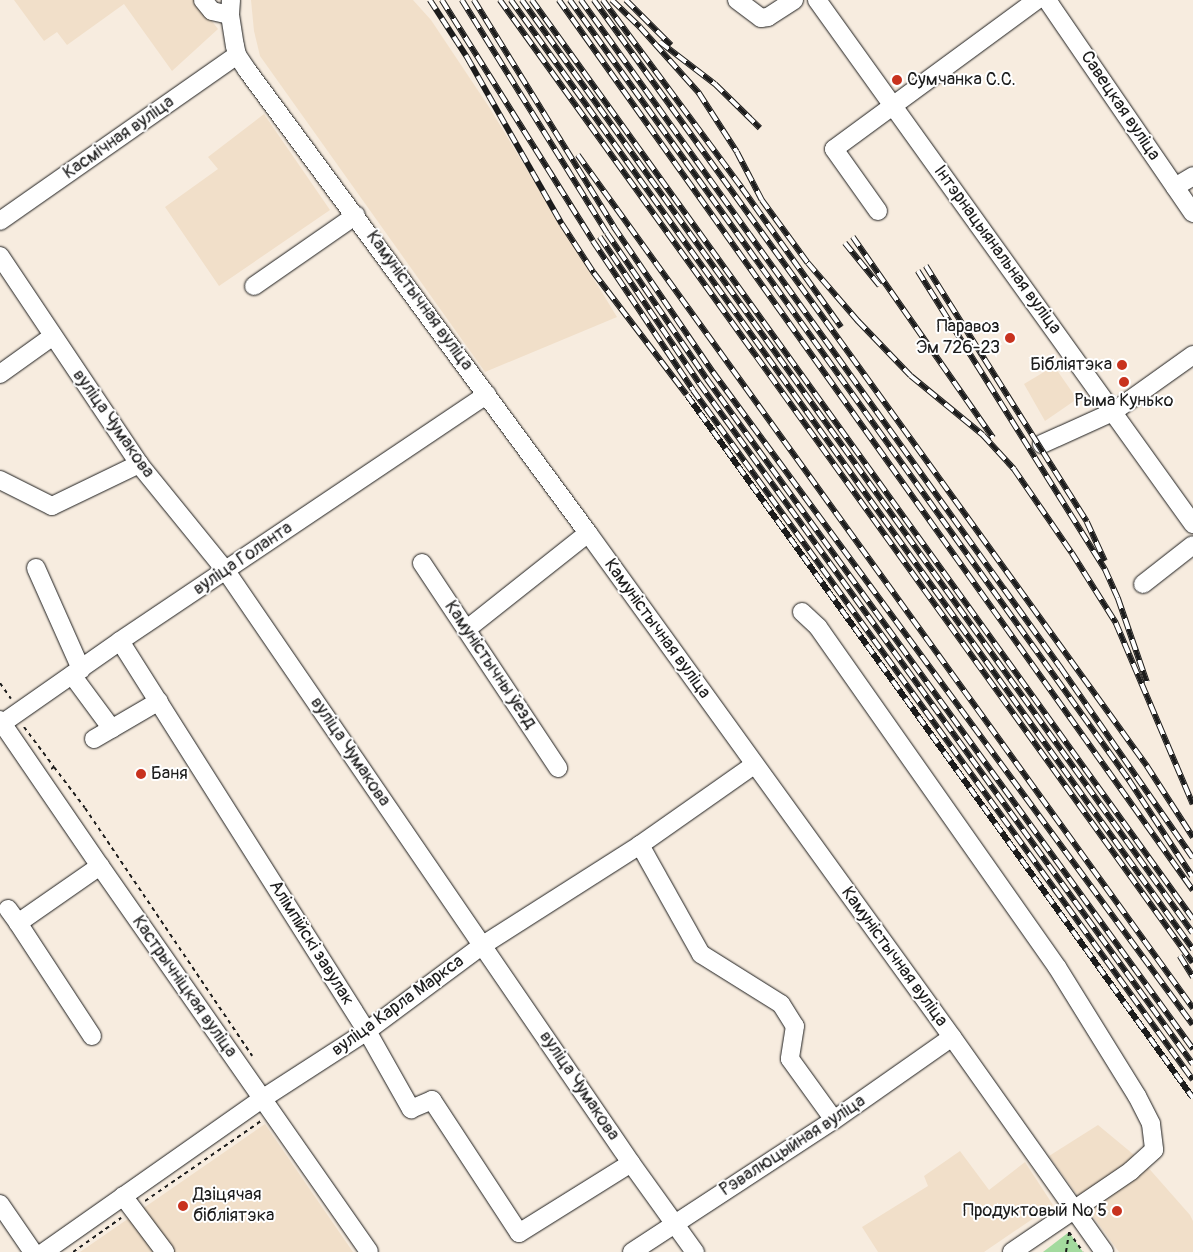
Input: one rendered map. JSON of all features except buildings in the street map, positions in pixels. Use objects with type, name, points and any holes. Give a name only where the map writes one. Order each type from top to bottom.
[{"type":"street","points":[[204,0],[212,10],[230,7]]},
{"type":"street","points":[[737,0],[761,18],[768,17],[794,0]]},
{"type":"street","name":"Інтэрнацыянальная вуліца","points":[[817,0],[1193,524]]},
{"type":"street","points":[[878,210],[834,149],[1037,0]]},
{"type":"street","name":"Савецкая вуліца","points":[[1047,0],[1193,213]]},
{"type":"street","name":"Камуністычная вуліца","points":[[230,7],[237,55],[588,533],[952,1037],[1104,1252]]},
{"type":"street","name":"Касмічная вуліца","points":[[0,221],[237,55]]},
{"type":"street","points":[[1175,187],[1193,176]]},
{"type":"street","points":[[254,286],[356,215]]},
{"type":"street","name":"вуліца Чумакова","points":[[0,256],[139,464],[226,570],[631,1163],[695,1252]]},
{"type":"street","points":[[0,374],[53,336]]},
{"type":"street","points":[[1042,444],[1113,412],[1193,355]]},
{"type":"street","name":"вуліца Голанта","points":[[1,723],[487,394]]},
{"type":"street","points":[[0,480],[52,506],[139,464]]},
{"type":"street","points":[[467,629],[588,533]]},
{"type":"street","points":[[1143,584],[1193,545]]},
{"type":"street","name":"Камуністычны ўезд","points":[[422,563],[558,768]]},
{"type":"street","points":[[36,568],[76,672],[112,729]]},
{"type":"street","points":[[802,612],[818,628],[1058,967],[1137,1096],[1151,1124],[1154,1150],[1131,1171],[1012,1252]]},
{"type":"street","name":"Алімпійскі завулак","points":[[120,641],[367,1031],[411,1109],[432,1100],[518,1233],[631,1163]]},
{"type":"street","points":[[94,739],[158,701]]},
{"type":"street","name":"Кастрычніцкая вуліца","points":[[1,723],[370,1252]]},
{"type":"street","name":"вуліца Карла Маркса","points":[[44,1252],[128,1203],[267,1106],[483,945],[640,845],[754,765]]},
{"type":"street","points":[[640,845],[701,954],[781,1004],[795,1026],[790,1059],[834,1120]]},
{"type":"street","points":[[92,1036],[13,916],[100,866]]},
{"type":"street","name":"Рэвалюцыйная вуліца","points":[[632,1252],[834,1120],[952,1037]]},
{"type":"street","points":[[128,1203],[165,1252]]},
{"type":"street","points":[[0,1204],[33,1252]]},
{"type":"path","points":[[39,777],[54,768],[85,808],[253,1058]]},
{"type":"path","points":[[73,1252],[128,1203],[267,1106]]},
{"type":"path","points":[[1066,1252],[1069,1232],[1084,1252]]},
{"type":"shaded area","points":[[14,0],[210,0],[202,8],[218,29],[172,71],[124,4],[67,45],[57,32],[44,41]]},
{"type":"shaded area","points":[[251,0],[413,0],[431,20],[489,107],[617,317],[485,372],[260,56],[254,31]]},
{"type":"shaded area","points":[[264,114],[330,210],[219,286],[165,207],[218,169],[208,157]]},
{"type":"shaded area","points":[[1054,366],[1077,399],[1045,421],[1024,384]]},
{"type":"shaded area","points":[[265,1124],[353,1252],[80,1252]]},
{"type":"shaded area","points":[[1098,1125],[1145,1164],[1190,1215],[1193,1221],[1193,1252],[1119,1252],[1049,1156]]},
{"type":"shaded area","points":[[960,1151],[989,1190],[1025,1162],[1053,1205],[984,1252],[878,1252],[862,1227],[928,1186],[924,1176]]},
{"type":"green space","points":[[1069,1232],[1083,1252],[1043,1252]]},
{"type":"railway","points":[[430,0],[467,57],[562,224],[594,273],[687,395],[1193,1098]]},
{"type":"railway","points":[[442,0],[593,241],[693,390],[1193,1080]]},
{"type":"railway","points":[[462,0],[607,233],[707,379],[1193,1049]]},
{"type":"railway","points":[[474,0],[614,227],[713,372],[1193,1025]]},
{"type":"railway","points":[[500,0],[1193,963]]},
{"type":"railway","points":[[511,0],[1193,949]]},
{"type":"railway","points":[[522,0],[1193,933]]},
{"type":"railway","points":[[532,0],[1193,919]]},
{"type":"railway","points":[[559,0],[1193,890]]},
{"type":"railway","points":[[570,0],[1129,780],[1192,876]]},
{"type":"railway","points":[[581,0],[1061,668],[1193,858]]},
{"type":"railway","points":[[594,0],[1147,766],[1193,837]]},
{"type":"railway","points":[[603,0],[742,188],[841,327]]},
{"type":"railway","points":[[612,0],[640,27],[699,93],[737,152],[762,200],[808,263],[858,321],[911,376],[983,435],[1014,469],[1072,553],[1116,623],[1193,804]]},
{"type":"railway","points":[[626,0],[671,45]]},
{"type":"railway","points":[[660,42],[715,84],[760,128]]},
{"type":"railway","points":[[578,155],[1193,1008]]},
{"type":"railway","points":[[600,237],[700,384],[1193,1064]]},
{"type":"railway","points":[[853,237],[993,438]]},
{"type":"railway","points":[[845,243],[880,286]]},
{"type":"railway","points":[[926,266],[1087,522],[1105,561]]},
{"type":"railway","points":[[918,271],[1105,569],[1118,598],[1147,682]]},
{"type":"railway","points":[[1180,956],[1193,977]]},
{"type":"place","name":"Сумчанка С.С.","points":[[897,80]]},
{"type":"place","name":"Паравоз Эм 726-23","points":[[1010,338]]},
{"type":"place","name":"Бібліятэка","points":[[1122,365]]},
{"type":"place","name":"Рыма Кунько","points":[[1124,382]]},
{"type":"place","name":"Баня","points":[[141,774]]},
{"type":"place","name":"Дзіцячая бібліятэка","points":[[183,1206]]},
{"type":"place","name":"Продуктовый № 5","points":[[1117,1211]]}]
